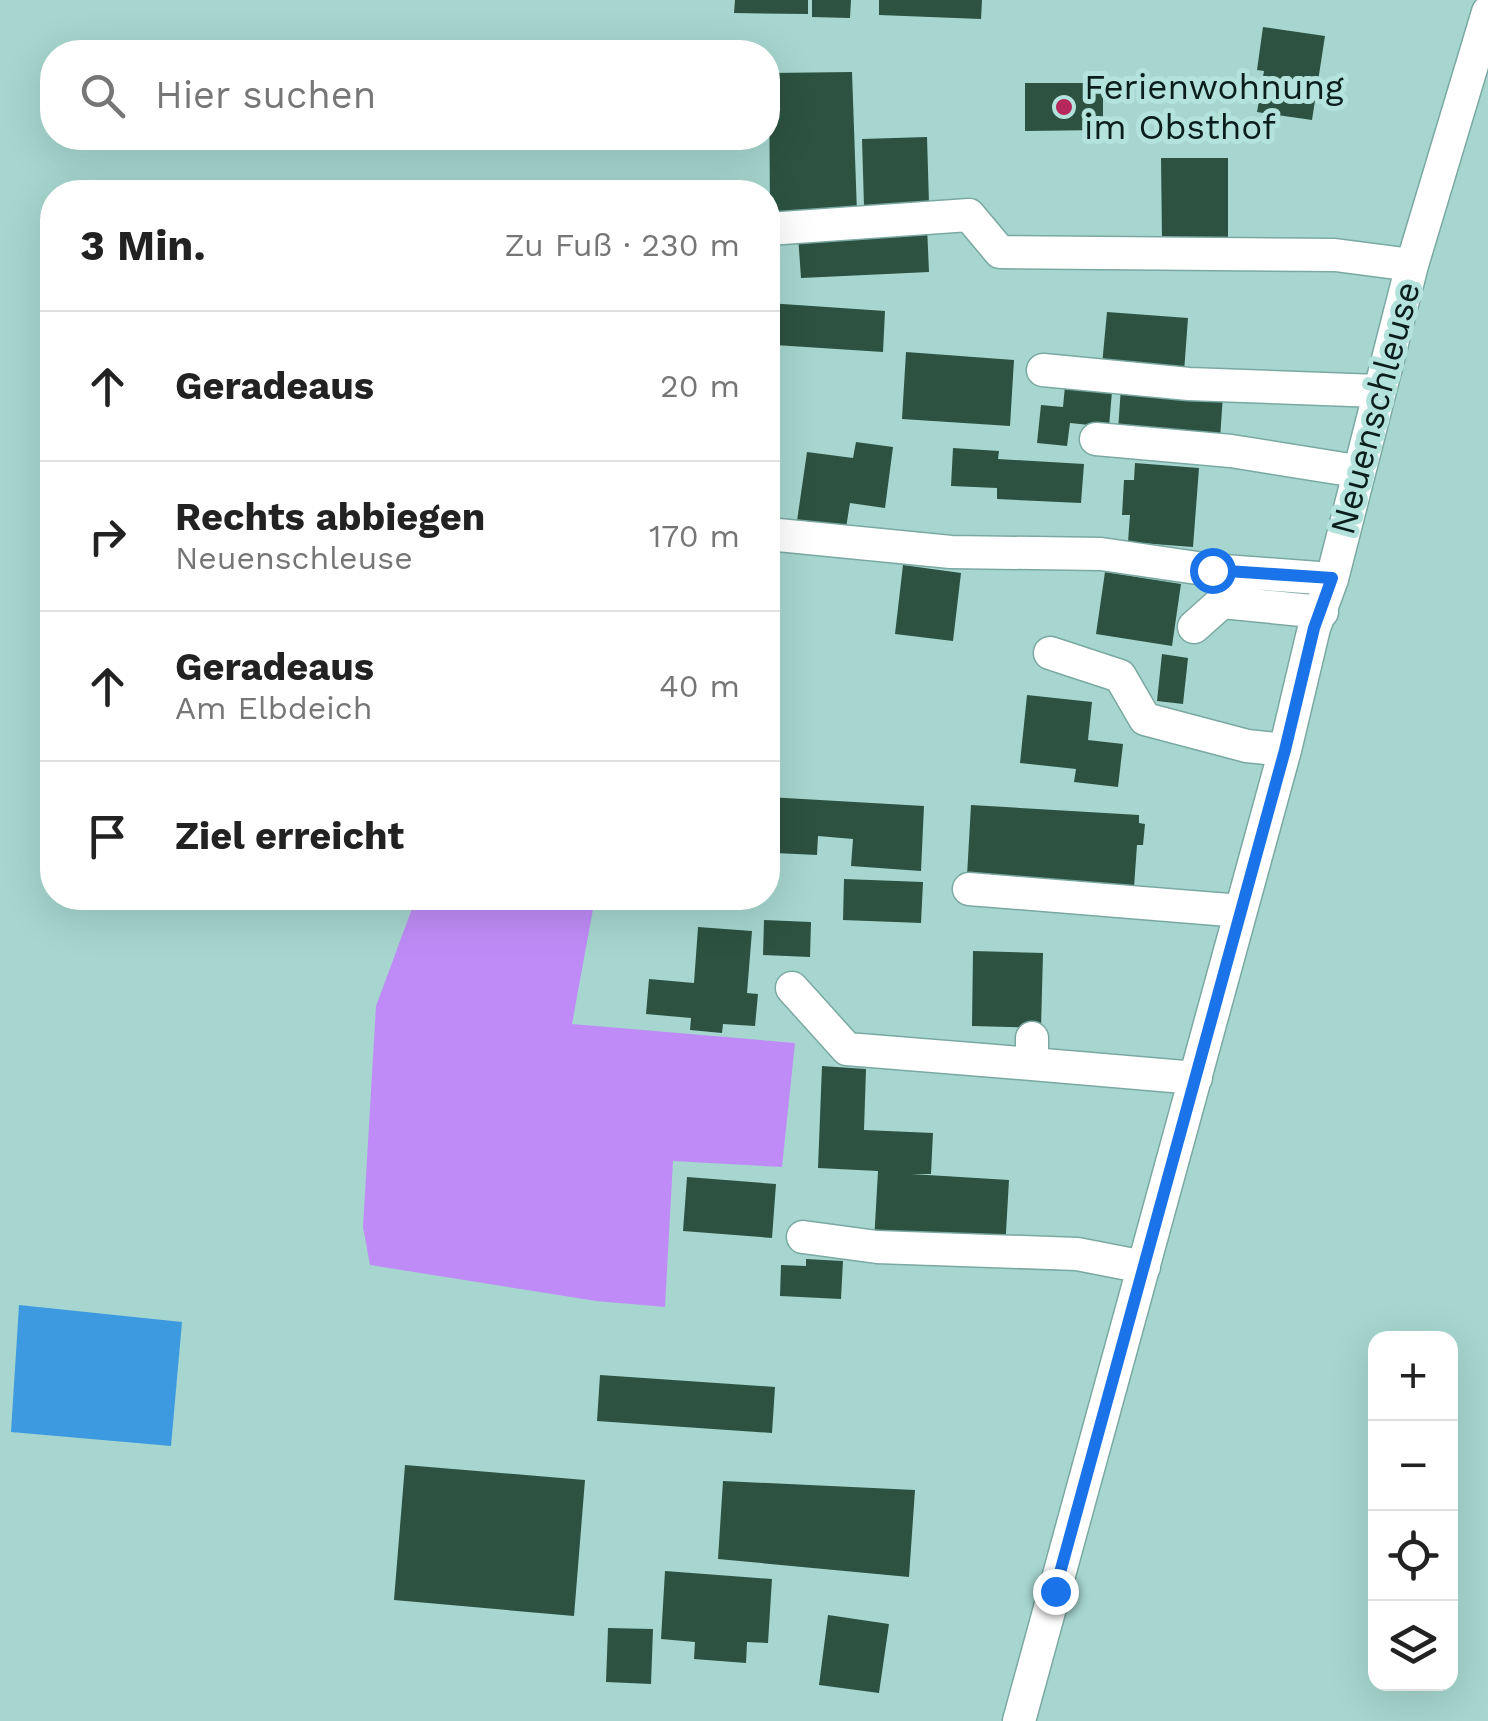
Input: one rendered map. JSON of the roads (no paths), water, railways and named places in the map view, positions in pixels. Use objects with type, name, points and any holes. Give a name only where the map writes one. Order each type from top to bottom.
[{"type":"street","name":"Neuenschleuse","points":[[1018,1721],[1285,750],[1314,628],[1332,578],[1356,471],[1412,265],[1488,12]]},
{"type":"street","points":[[780,227],[969,215],[1000,252],[1335,255],[1412,265]]},
{"type":"street","points":[[1043,370],[1189,384],[1378,391]]},
{"type":"street","points":[[1096,439],[1231,452],[1356,471]]},
{"type":"street","points":[[780,535],[951,552],[1101,554],[1212,570],[1332,578]]},
{"type":"street","points":[[1194,626],[1222,602],[1322,612]]},
{"type":"street","points":[[1050,653],[1120,676],[1145,719],[1247,746],[1285,750]]},
{"type":"street","points":[[969,889],[1241,911]]},
{"type":"street","points":[[792,988],[847,1049],[1032,1051],[1196,1078]]},
{"type":"street","points":[[803,1237],[877,1247],[1077,1254],[1144,1268]]},
{"type":"water","points":[[19,1305],[182,1322],[171,1446],[11,1432]]},
{"type":"place","name":"Ferienwohnung im Obsthof","points":[[1064,107]]}]
